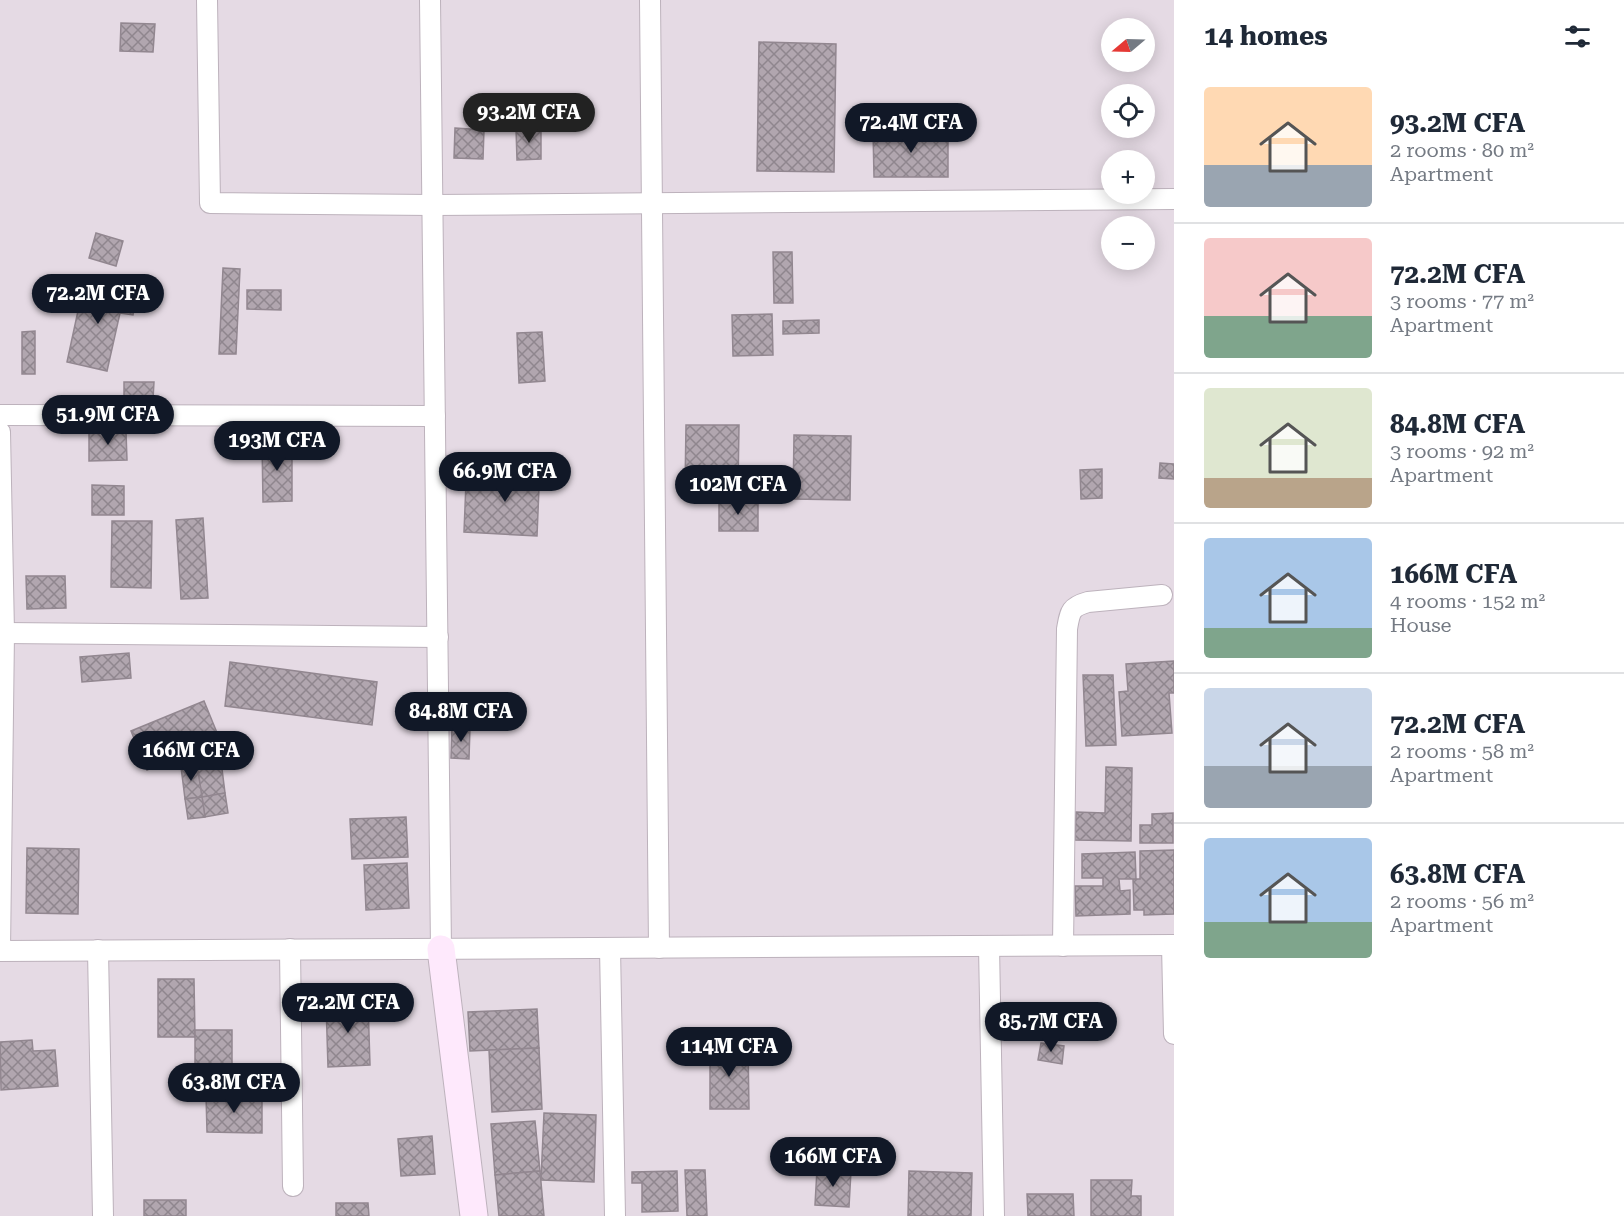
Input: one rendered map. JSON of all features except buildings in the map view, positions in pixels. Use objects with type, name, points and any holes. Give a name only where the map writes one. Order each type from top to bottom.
[{"type":"street","points":[[207,0],[210,203],[433,205],[1174,199]]},
{"type":"street","points":[[430,0],[441,949],[474,1216]]},
{"type":"street","points":[[650,0],[659,948]]},
{"type":"street","points":[[0,415],[435,416]]},
{"type":"street","points":[[0,432],[4,633],[0,951],[1173,945],[1174,1034]]},
{"type":"street","points":[[1063,946],[1067,629],[1070,613],[1077,605],[1088,602],[1162,595]]},
{"type":"street","points":[[4,633],[438,637]]},
{"type":"street","points":[[989,946],[994,1216]]},
{"type":"street","points":[[609,948],[615,1216]]},
{"type":"street","points":[[290,949],[292,1186]]},
{"type":"street","points":[[98,950],[103,1216]]}]
